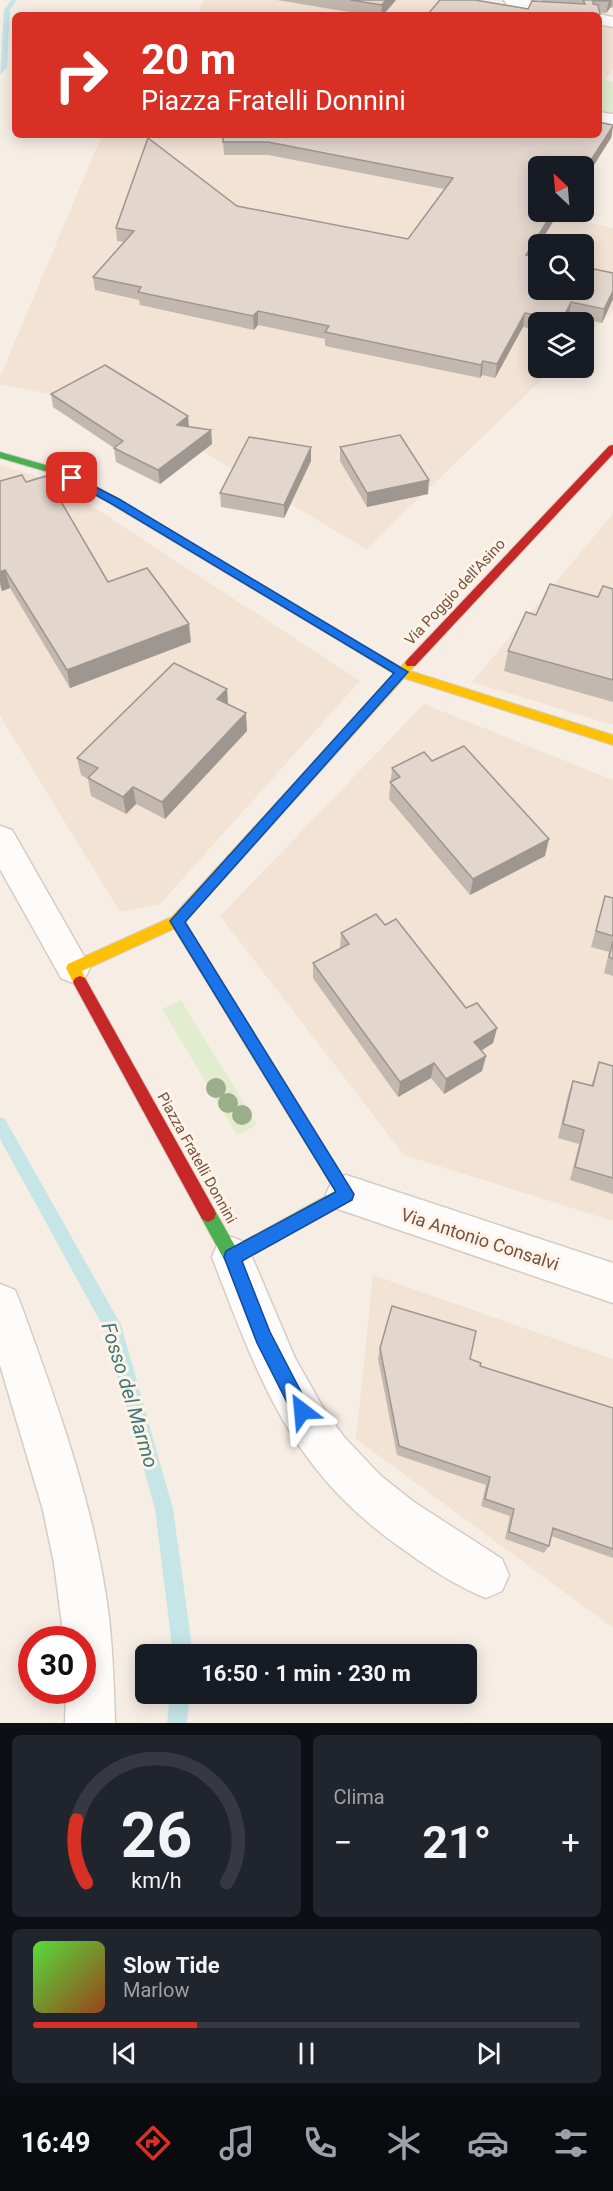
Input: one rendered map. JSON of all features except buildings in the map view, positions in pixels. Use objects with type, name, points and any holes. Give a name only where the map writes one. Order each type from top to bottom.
[{"type":"street","points":[[512,0],[531,7],[557,12]]},
{"type":"street","name":"Via Poggio dell'Asino","points":[[177,921],[402,672],[613,448]]},
{"type":"street","points":[[0,455],[50,469],[85,484],[402,672],[613,740]]},
{"type":"street","points":[[0,839],[73,968],[177,921],[346,1194],[232,1257],[263,1337],[281,1374],[323,1444],[349,1475],[379,1503],[414,1530],[486,1575]]},
{"type":"street","name":"Piazza Fratelli Donnini","points":[[73,968],[232,1257]]},
{"type":"street","name":"Via Antonio Consalvi","points":[[346,1194],[613,1284]]},
{"type":"street","points":[[0,1305],[48,1446],[67,1521],[81,1592],[88,1644],[90,1723]]},
{"type":"shaded area","points":[[204,0],[460,0],[518,12],[198,12]]},
{"type":"shaded area","points":[[602,26],[613,28],[613,68],[602,85]]},
{"type":"shaded area","points":[[101,138],[221,138],[528,208],[528,222],[587,222],[613,228],[613,311],[594,329],[594,312],[528,312],[528,378],[544,378],[366,549],[139,413],[0,384],[0,377]]},
{"type":"shaded area","points":[[0,465],[55,482],[360,681],[160,904],[120,912],[0,716]]},
{"type":"shaded area","points":[[613,514],[613,725],[472,682]]},
{"type":"shaded area","points":[[424,704],[613,780],[613,1221],[404,1155],[220,916]]},
{"type":"shaded area","points":[[373,1275],[613,1359],[613,1628],[356,1439]]},
{"type":"green space","points":[[602,80],[613,82],[613,112],[602,110]]},
{"type":"green space","points":[[181,1000],[257,1125],[237,1135],[162,1009]]},
{"type":"waterway","name":"Fosso del Marmo","points":[[0,73],[3,67],[7,10],[14,0]]},
{"type":"waterway","name":"Fosso del Marmo","points":[[0,1124],[112,1325],[164,1509],[182,1644]]},
{"type":"waterway","name":"Fosso del Marmo","points":[[177,1723],[179,1704]]},
{"type":"traffic: fast","points":[[0,455],[59,472],[85,484],[362,649]]},
{"type":"traffic: fast","points":[[177,921],[346,1194],[232,1257],[208,1214]]},
{"type":"traffic: slow","points":[[362,649],[402,673],[613,740]]},
{"type":"traffic: slow","points":[[80,982],[73,968],[177,921],[411,663]]},
{"type":"traffic: jam","points":[[411,663],[613,448]]},
{"type":"traffic: jam","points":[[80,982],[208,1214]]},
{"type":"route","points":[[72,478],[116,501],[402,672],[177,921],[346,1194],[232,1257],[263,1337],[302,1411]]}]
